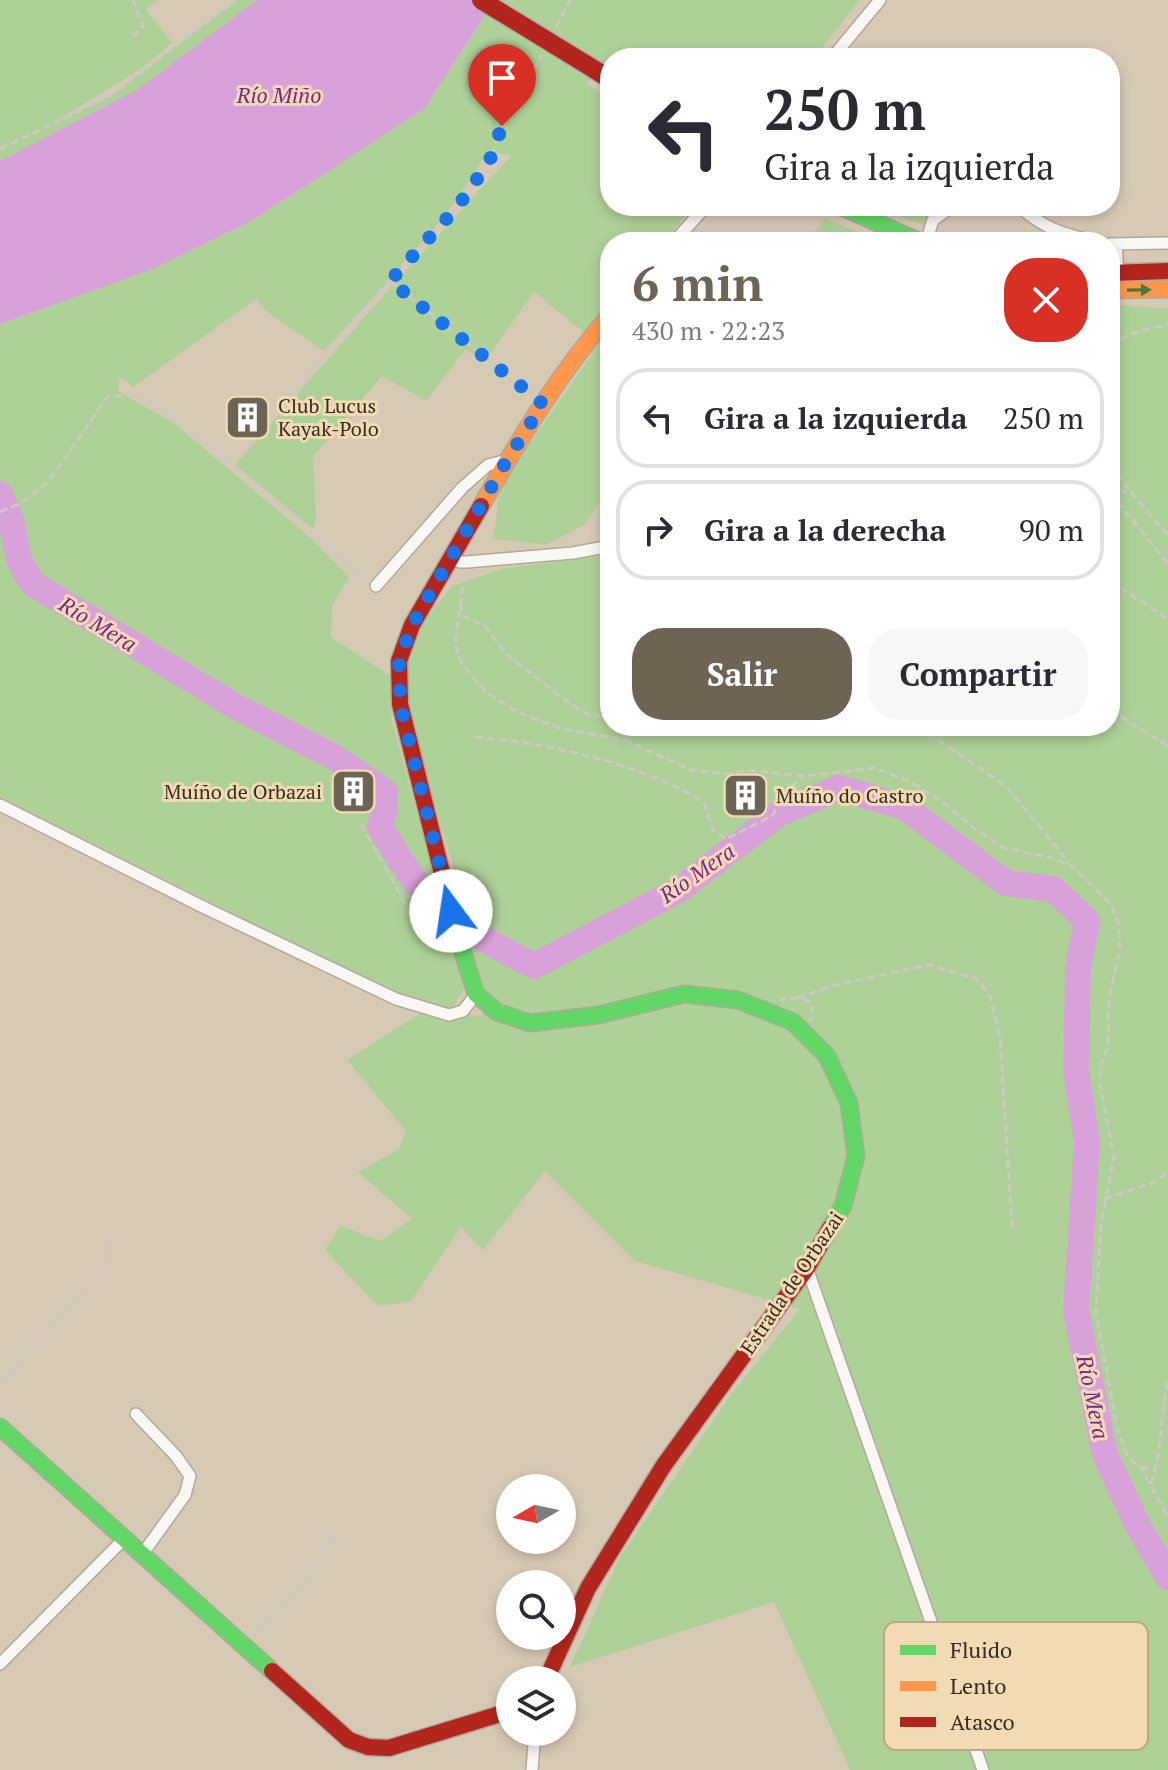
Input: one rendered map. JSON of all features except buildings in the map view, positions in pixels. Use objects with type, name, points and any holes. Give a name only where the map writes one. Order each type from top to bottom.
[{"type":"main road","points":[[481,0],[600,73]]},
{"type":"main road","points":[[863,216],[900,232]]},
{"type":"main road","points":[[1120,278],[1168,271]]},
{"type":"main road","points":[[1120,280],[1168,289]]},
{"type":"main road","points":[[476,994],[444,889],[400,704],[399,661],[412,625],[460,559],[507,460],[581,348],[600,326]]},
{"type":"main road","name":"Estrada de Orbazai","points":[[476,994],[497,1012],[530,1023],[599,1015],[684,994],[738,1000],[793,1022],[827,1056],[849,1103],[856,1156],[843,1206],[807,1268],[664,1465],[588,1588],[552,1666]]},
{"type":"main road","points":[[0,1427],[349,1740],[368,1747],[389,1748],[496,1715]]},
{"type":"street","points":[[840,48],[880,0]]},
{"type":"street","points":[[683,232],[697,216]]},
{"type":"street","points":[[928,232],[939,216]]},
{"type":"street","points":[[1029,216],[1056,232]]},
{"type":"street","points":[[1120,245],[1168,243]]},
{"type":"street","points":[[376,586],[462,488],[488,465],[507,460]]},
{"type":"street","points":[[460,559],[573,553],[600,548]]},
{"type":"street","points":[[0,805],[396,999],[449,1015],[463,1011],[476,994]]},
{"type":"street","points":[[807,1268],[931,1622]]},
{"type":"street","points":[[136,1414],[176,1456],[190,1476],[185,1495],[141,1556]]},
{"type":"street","points":[[0,1664],[123,1540]]},
{"type":"street","points":[[532,1770],[534,1746]]},
{"type":"street","points":[[976,1750],[983,1770]]},
{"type":"path","points":[[133,0],[143,26],[133,37]]},
{"type":"path","points":[[0,149],[110,96],[236,0]]},
{"type":"path","points":[[552,36],[570,0]]},
{"type":"path","points":[[225,460],[241,454],[458,206],[489,162],[502,126],[545,49]]},
{"type":"path","points":[[390,281],[543,404]]},
{"type":"path","points":[[1120,340],[1168,324]]},
{"type":"path","points":[[0,512],[21,503],[48,482],[108,396],[132,395],[151,401],[355,569]]},
{"type":"path","points":[[1120,478],[1168,535]]},
{"type":"path","points":[[1120,492],[1128,490]]},
{"type":"path","points":[[1120,505],[1168,564]]},
{"type":"path","points":[[460,559],[455,645],[463,667],[487,693],[519,713],[562,729],[600,736]]},
{"type":"path","points":[[1120,588],[1168,619]]},
{"type":"path","points":[[459,602],[464,616],[485,626],[507,655],[573,706],[587,714],[600,716]]},
{"type":"path","points":[[1120,716],[1168,746]]},
{"type":"path","points":[[602,736],[625,740],[691,770],[729,774],[747,770],[804,776],[874,768],[909,781],[939,799],[1004,848],[1052,858],[1072,866]]},
{"type":"path","points":[[933,736],[1007,787],[1072,866],[1111,904],[1118,923],[1120,949],[1109,998],[1108,1047],[1101,1064],[1100,1084],[1114,1157],[1104,1199],[1096,1313],[1117,1427],[1128,1458],[1141,1467],[1156,1470]]},
{"type":"path","points":[[475,737],[572,753],[677,786],[704,802],[713,830],[726,839],[772,816],[789,788],[804,776]]},
{"type":"path","points":[[361,824],[410,912],[449,956]]},
{"type":"path","points":[[798,998],[839,984],[929,965],[977,979],[990,996],[1000,1038],[1012,1227]]},
{"type":"path","points":[[1104,1199],[1152,1183],[1168,1173]]},
{"type":"path","points":[[0,1382],[110,1259],[111,1248],[100,1235]]},
{"type":"path","points":[[1151,1484],[1156,1470],[1168,1381]]},
{"type":"path","points":[[1141,1467],[1168,1518]]},
{"type":"path","points":[[244,1647],[330,1547],[332,1538],[326,1530]]},
{"type":"green space","points":[[0,0],[158,0],[146,9],[172,43],[142,68],[52,124],[110,96],[236,0],[257,0],[137,90],[0,161]]},
{"type":"green space","points":[[495,0],[860,0],[822,48],[600,48],[600,63],[587,84],[600,92],[600,216],[685,216],[671,232],[600,232],[600,318],[586,334],[534,292],[483,363],[466,349],[426,401],[382,376],[313,457],[316,519],[313,529],[235,465],[511,156],[488,151],[433,231],[324,351],[268,313],[256,299],[133,387],[119,377],[118,391],[175,424],[311,538],[349,577],[332,606],[331,637],[393,678],[391,717],[464,989],[454,1006],[443,1009],[397,995],[0,798],[0,324],[153,269],[253,220],[424,109]]},
{"type":"green space","points":[[898,216],[933,216],[925,225]]},
{"type":"green space","points":[[825,219],[857,232],[815,232]]},
{"type":"green space","points":[[1120,305],[1168,309],[1168,1770],[850,1770],[774,1602],[570,1666],[620,1557],[732,1393],[800,1309],[635,1261],[545,1171],[483,1250],[461,1227],[410,1302],[378,1306],[325,1250],[340,1226],[381,1241],[412,1219],[358,1172],[399,1149],[406,1131],[347,1060],[422,1012],[482,1016],[467,914],[410,721],[407,660],[424,622],[452,586],[501,569],[600,556],[600,736],[1120,736]]},
{"type":"green space","points":[[600,343],[600,502],[584,525],[546,545],[493,539],[501,484]]},
{"type":"water","name":"Río Miño","points":[[257,0],[495,0],[424,109],[253,220],[153,269],[0,324],[0,161],[137,90]]},
{"type":"waterway","name":"Río Mera","points":[[0,494],[11,520],[19,560],[33,584],[238,708],[334,757],[385,792],[385,809],[380,827],[423,891],[465,928],[534,966],[677,891],[780,813],[839,788],[904,807],[1006,883],[1053,889],[1087,921],[1078,967],[1076,1071],[1087,1142],[1076,1311],[1105,1455],[1138,1526],[1168,1577]]},
{"type":"traffic: fast","points":[[862,216],[898,232]]},
{"type":"traffic: fast","points":[[442,873],[476,994],[497,1012],[530,1023],[599,1015],[684,994],[738,1000],[793,1022],[827,1056],[849,1103],[856,1156],[843,1206],[830,1228]]},
{"type":"traffic: fast","points":[[0,1427],[272,1671]]},
{"type":"traffic: slow","points":[[1120,290],[1168,289]]},
{"type":"traffic: slow","points":[[481,506],[525,432],[600,327]]},
{"type":"traffic: jam","points":[[481,0],[600,73]]},
{"type":"traffic: jam","points":[[1120,273],[1168,271]]},
{"type":"traffic: jam","points":[[442,873],[400,704],[399,661],[412,625],[481,506]]},
{"type":"traffic: jam","points":[[552,1666],[588,1588],[664,1465],[807,1268],[830,1228]]},
{"type":"traffic: jam","points":[[272,1671],[349,1740],[368,1747],[389,1748],[496,1715]]},
{"type":"place","name":"Club Lucus Kayak-Polo","points":[[247,418]]},
{"type":"place","name":"Muíño de Orbazai","points":[[353,792]]},
{"type":"place","name":"Muíño do Castro","points":[[745,796]]},
{"type":"route","points":[[451,911],[400,704],[399,661],[412,625],[507,460],[543,404],[390,281],[458,206],[489,162],[502,126]]}]
